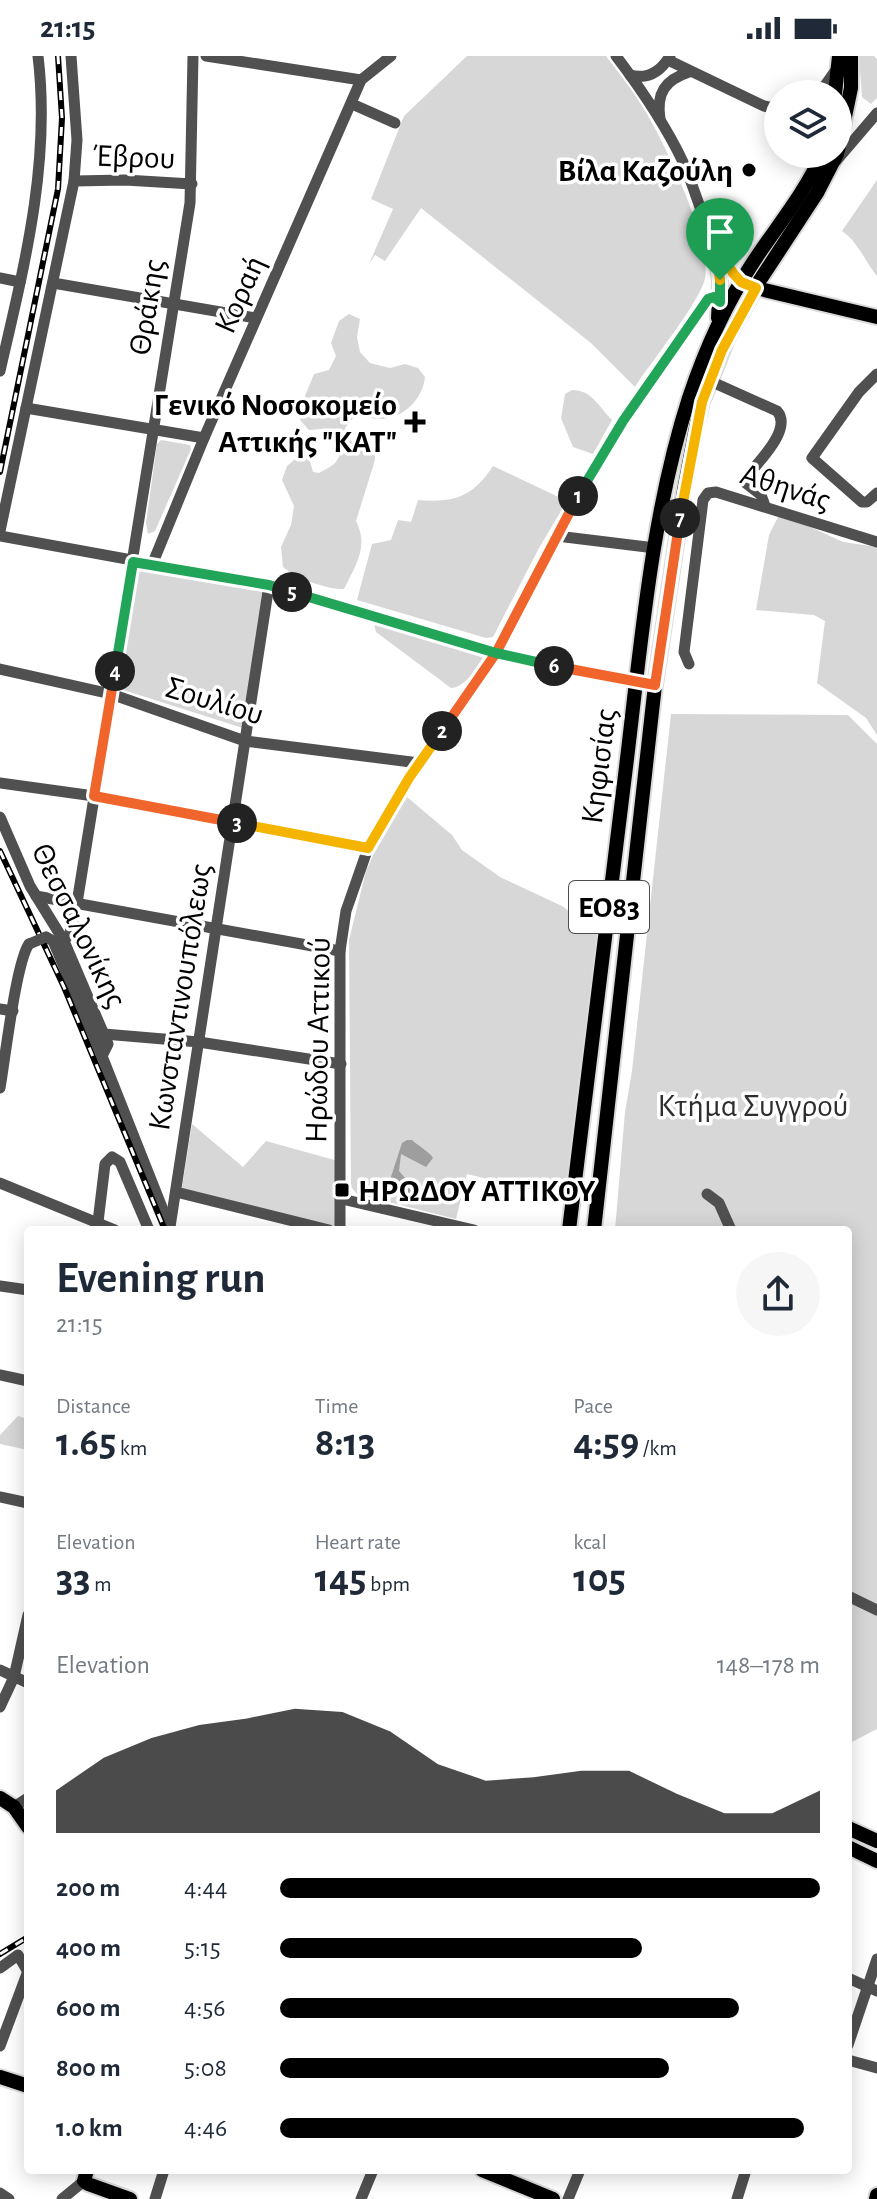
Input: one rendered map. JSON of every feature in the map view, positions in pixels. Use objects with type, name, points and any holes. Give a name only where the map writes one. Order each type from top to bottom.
[{"type":"main road","name":"Κηφισίας","points":[[851,56],[851,80]]},
{"type":"main road","name":"Κηφισίας","points":[[570,1226],[655,548],[685,413],[717,327],[741,282],[814,168]]},
{"type":"main road","name":"Κηφισίας","points":[[594,1226],[643,818],[655,685],[688,464],[702,402],[728,337],[829,168]]},
{"type":"main road","points":[[715,243],[720,302],[717,327]]},
{"type":"main road","points":[[756,288],[877,317]]},
{"type":"main road","points":[[0,1798],[14,1807],[24,1821]]},
{"type":"main road","points":[[852,1830],[877,1841]]},
{"type":"main road","points":[[852,1849],[877,1861]]},
{"type":"main road","points":[[0,2077],[24,2085]]},
{"type":"main road","points":[[492,2174],[553,2199]]},
{"type":"main road","points":[[86,2176],[130,2199]]},
{"type":"street","points":[[0,371],[41,164],[43,105],[38,56]]},
{"type":"street","points":[[71,56],[77,140],[74,181],[0,534],[133,562],[269,585],[496,653],[655,685]]},
{"type":"street","name":"Θράκης","points":[[64,941],[70,933],[77,903],[192,184],[193,56]]},
{"type":"street","points":[[206,56],[361,80],[391,56]]},
{"type":"street","points":[[616,56],[682,161],[715,243],[741,282],[756,288]]},
{"type":"street","points":[[630,75],[651,75],[669,58],[689,72],[764,106]]},
{"type":"street","points":[[827,80],[838,61]]},
{"type":"street","points":[[660,122],[658,105],[664,85],[689,72]]},
{"type":"street","name":"Κοραή","points":[[152,565],[204,438],[361,80]]},
{"type":"street","points":[[352,104],[395,123]]},
{"type":"street","points":[[852,139],[877,113]]},
{"type":"street","name":"Έβρου","points":[[74,181],[135,180],[192,184]]},
{"type":"street","points":[[0,278],[20,282]]},
{"type":"street","points":[[53,283],[256,318]]},
{"type":"street","name":"Ηρώδου Αττικού","points":[[340,1226],[340,951],[346,911],[368,848],[419,763],[496,653],[557,536],[623,421],[708,299],[714,297],[720,302]]},
{"type":"street","points":[[877,374],[859,392],[812,458],[862,502],[867,502],[877,493]]},
{"type":"street","points":[[710,381],[781,415],[783,423],[780,433],[758,467],[743,481],[761,495],[765,506]]},
{"type":"street","points":[[26,408],[204,438]]},
{"type":"street","name":"Αθηνάς","points":[[689,664],[684,652],[705,496],[716,492],[877,542]]},
{"type":"street","points":[[557,536],[655,548]]},
{"type":"street","name":"Κωνσταντινουπόλεως","points":[[171,1226],[269,585]]},
{"type":"street","name":"Σουλίου","points":[[0,669],[111,694],[245,741],[419,763]]},
{"type":"street","points":[[0,783],[94,796],[368,848]]},
{"type":"street","name":"Θεσσαλονίκης","points":[[0,817],[36,896],[64,941],[104,1034],[108,1044],[102,1056]]},
{"type":"street","points":[[36,896],[340,951]]},
{"type":"street","points":[[0,1088],[26,949],[29,944],[46,937],[53,941],[170,1226]]},
{"type":"street","points":[[0,1009],[13,1011]]},
{"type":"street","points":[[104,1034],[199,1042],[341,1064]]},
{"type":"street","points":[[98,1226],[105,1164],[112,1157],[120,1162],[147,1226]]},
{"type":"street","points":[[0,1183],[96,1226]]},
{"type":"street","points":[[176,1192],[313,1226]]},
{"type":"street","points":[[707,1194],[719,1203],[729,1226]]},
{"type":"street","points":[[342,1199],[456,1226]]},
{"type":"street","points":[[0,1286],[24,1289]]},
{"type":"street","points":[[0,1375],[24,1380]]},
{"type":"street","points":[[0,1497],[24,1502]]},
{"type":"street","points":[[852,1598],[877,1610]]},
{"type":"street","points":[[0,1707],[14,1677],[24,1641]]},
{"type":"street","points":[[0,1670],[24,1681]]},
{"type":"street","points":[[14,1807],[24,1801]]},
{"type":"street","points":[[0,1968],[18,1955],[24,1965]]},
{"type":"street","points":[[852,2036],[873,1989],[877,1959]]},
{"type":"street","points":[[852,1980],[873,1989]]},
{"type":"street","points":[[0,2046],[24,1982]]},
{"type":"street","points":[[852,2061],[877,2068]]},
{"type":"street","points":[[155,2199],[163,2174]]},
{"type":"street","points":[[361,2199],[371,2174]]},
{"type":"street","points":[[568,2199],[578,2174]]},
{"type":"street","points":[[737,2199],[745,2174]]},
{"type":"street","points":[[62,2199],[86,2176]]},
{"type":"street","points":[[77,2199],[86,2176]]},
{"type":"street","points":[[0,2193],[9,2199]]},
{"type":"green space","points":[[467,56],[606,56],[638,100],[662,141],[694,216],[705,262],[705,278],[685,316],[635,387],[591,343],[421,208],[385,261],[375,255],[369,264],[393,209],[371,199],[404,116]]},
{"type":"green space","points":[[859,56],[874,56],[877,59],[877,98],[871,104],[862,97]]},
{"type":"green space","points":[[877,180],[877,276],[857,246],[842,231]]},
{"type":"green space","points":[[349,314],[360,319],[357,337],[360,352],[370,363],[390,368],[405,364],[418,368],[425,377],[416,400],[404,412],[380,419],[353,418],[345,428],[345,434],[336,437],[321,429],[309,430],[300,420],[314,374],[329,370],[336,356],[331,343],[339,321]]},
{"type":"green space","points":[[572,390],[590,396],[612,420],[593,454],[573,447],[561,418],[565,394]]},
{"type":"green space","points":[[161,440],[190,445],[191,449],[155,531],[148,534],[146,523],[157,444]]},
{"type":"green space","points":[[347,440],[375,452],[375,460],[356,521],[361,539],[359,555],[344,589],[337,589],[303,579],[283,567],[281,547],[291,525],[294,506],[282,480],[287,466],[300,455],[310,461],[313,472],[319,473],[329,467],[337,460]]},
{"type":"green space","points":[[493,466],[567,501],[493,637],[486,638],[357,600],[372,544],[391,540],[398,520],[411,522],[418,500],[462,496],[478,485]]},
{"type":"green space","points":[[780,513],[843,542],[877,547],[877,735],[866,718],[817,683],[825,621],[814,615],[756,610],[769,535]]},
{"type":"green space","points":[[140,567],[264,589],[243,728],[117,688]]},
{"type":"green space","points":[[377,620],[481,653],[483,659],[465,681],[451,688],[376,632],[374,624]]},
{"type":"green space","name":"Κτήμα Συγγρού","points":[[671,714],[848,715],[877,744],[877,1729],[852,1742],[852,1226],[615,1226],[625,1112]]},
{"type":"green space","points":[[407,797],[452,835],[462,850],[500,877],[562,906],[597,933],[570,1199],[467,1174],[456,1219],[357,1194],[351,1187],[349,940],[366,871],[379,842]]},
{"type":"green space","points":[[192,1124],[243,1167],[266,1141],[338,1161],[337,1226],[311,1226],[181,1193]]},
{"type":"green space","points":[[18,1416],[24,1418],[24,1449],[0,1444],[0,1435]]},
{"type":"shaded area","points":[[412,1140],[433,1158],[426,1167],[401,1154],[399,1171],[405,1178],[403,1184],[413,1191],[401,1197],[401,1194],[387,1190],[395,1188],[390,1180],[402,1143]]},
{"type":"railway","points":[[0,472],[58,189],[62,118],[58,56]]},
{"type":"railway","points":[[0,851],[64,987],[163,1226]]},
{"type":"railway","points":[[0,1954],[24,1939]]},
{"type":"place","name":"Βίλα Καζούλη","points":[[749,170]]},
{"type":"place","name":"Γενικό Νοσοκομείο Αττικής \"ΚΑΤ\"","points":[[415,422]]},
{"type":"place","name":"ΗΡΩΔΟΥ ΑΤΤΙΚΟΥ","points":[[342,1190]]},
{"type":"route","points":[[720,280],[715,243],[741,282],[756,288],[728,337],[702,402],[684,490],[655,685],[496,653],[269,585],[133,562],[94,796],[368,848],[409,778],[496,653],[575,502],[623,421],[708,299],[714,297],[720,302],[720,280]]}]
